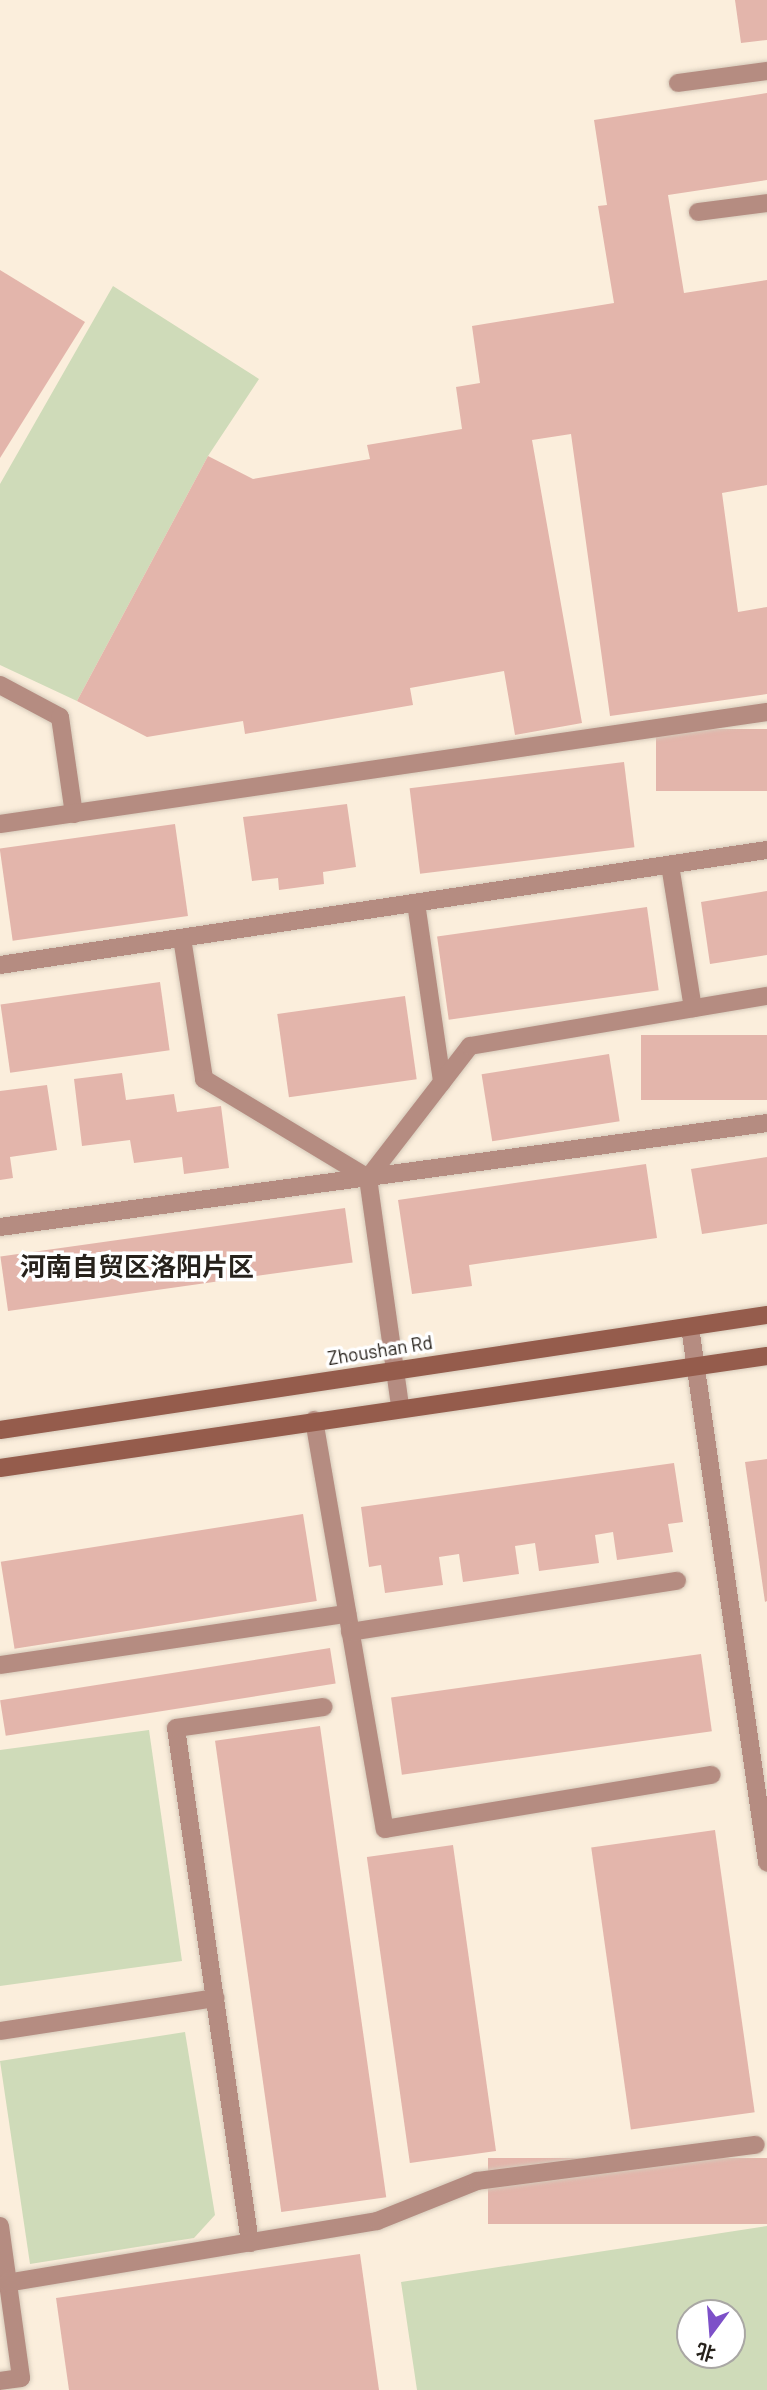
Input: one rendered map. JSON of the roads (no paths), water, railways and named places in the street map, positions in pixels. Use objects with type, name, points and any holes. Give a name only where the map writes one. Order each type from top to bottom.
[{"type":"main road","name":"Zhoushan Rd","points":[[0,1430],[393,1368],[767,1315]]},
{"type":"main road","points":[[0,1468],[400,1406],[767,1356]]},
{"type":"lane","points":[[678,83],[767,71]]},
{"type":"lane","points":[[698,212],[767,203]]},
{"type":"lane","points":[[0,685],[60,717],[74,814]]},
{"type":"lane","points":[[0,824],[767,712]]},
{"type":"lane","points":[[0,965],[767,850]]},
{"type":"lane","points":[[670,865],[693,1008]]},
{"type":"lane","points":[[416,903],[442,1083]]},
{"type":"lane","points":[[182,938],[204,1079],[368,1178]]},
{"type":"lane","points":[[400,1406],[368,1178],[470,1046],[767,996]]},
{"type":"lane","points":[[0,1227],[767,1123]]},
{"type":"lane","points":[[690,1327],[760,1755],[767,1862]]},
{"type":"lane","points":[[314,1420],[385,1829],[712,1775]]},
{"type":"lane","points":[[0,1665],[677,1581]]},
{"type":"lane","points":[[250,2243],[176,1728],[324,1707]]},
{"type":"lane","points":[[0,2031],[215,1998]]},
{"type":"lane","points":[[7,2283],[377,2221],[477,2181],[756,2145]]},
{"type":"lane","points":[[0,2226],[21,2378],[0,2381]]},
{"type":"district","name":"河南自贸区洛阳片区","points":[[137,1266]]}]
